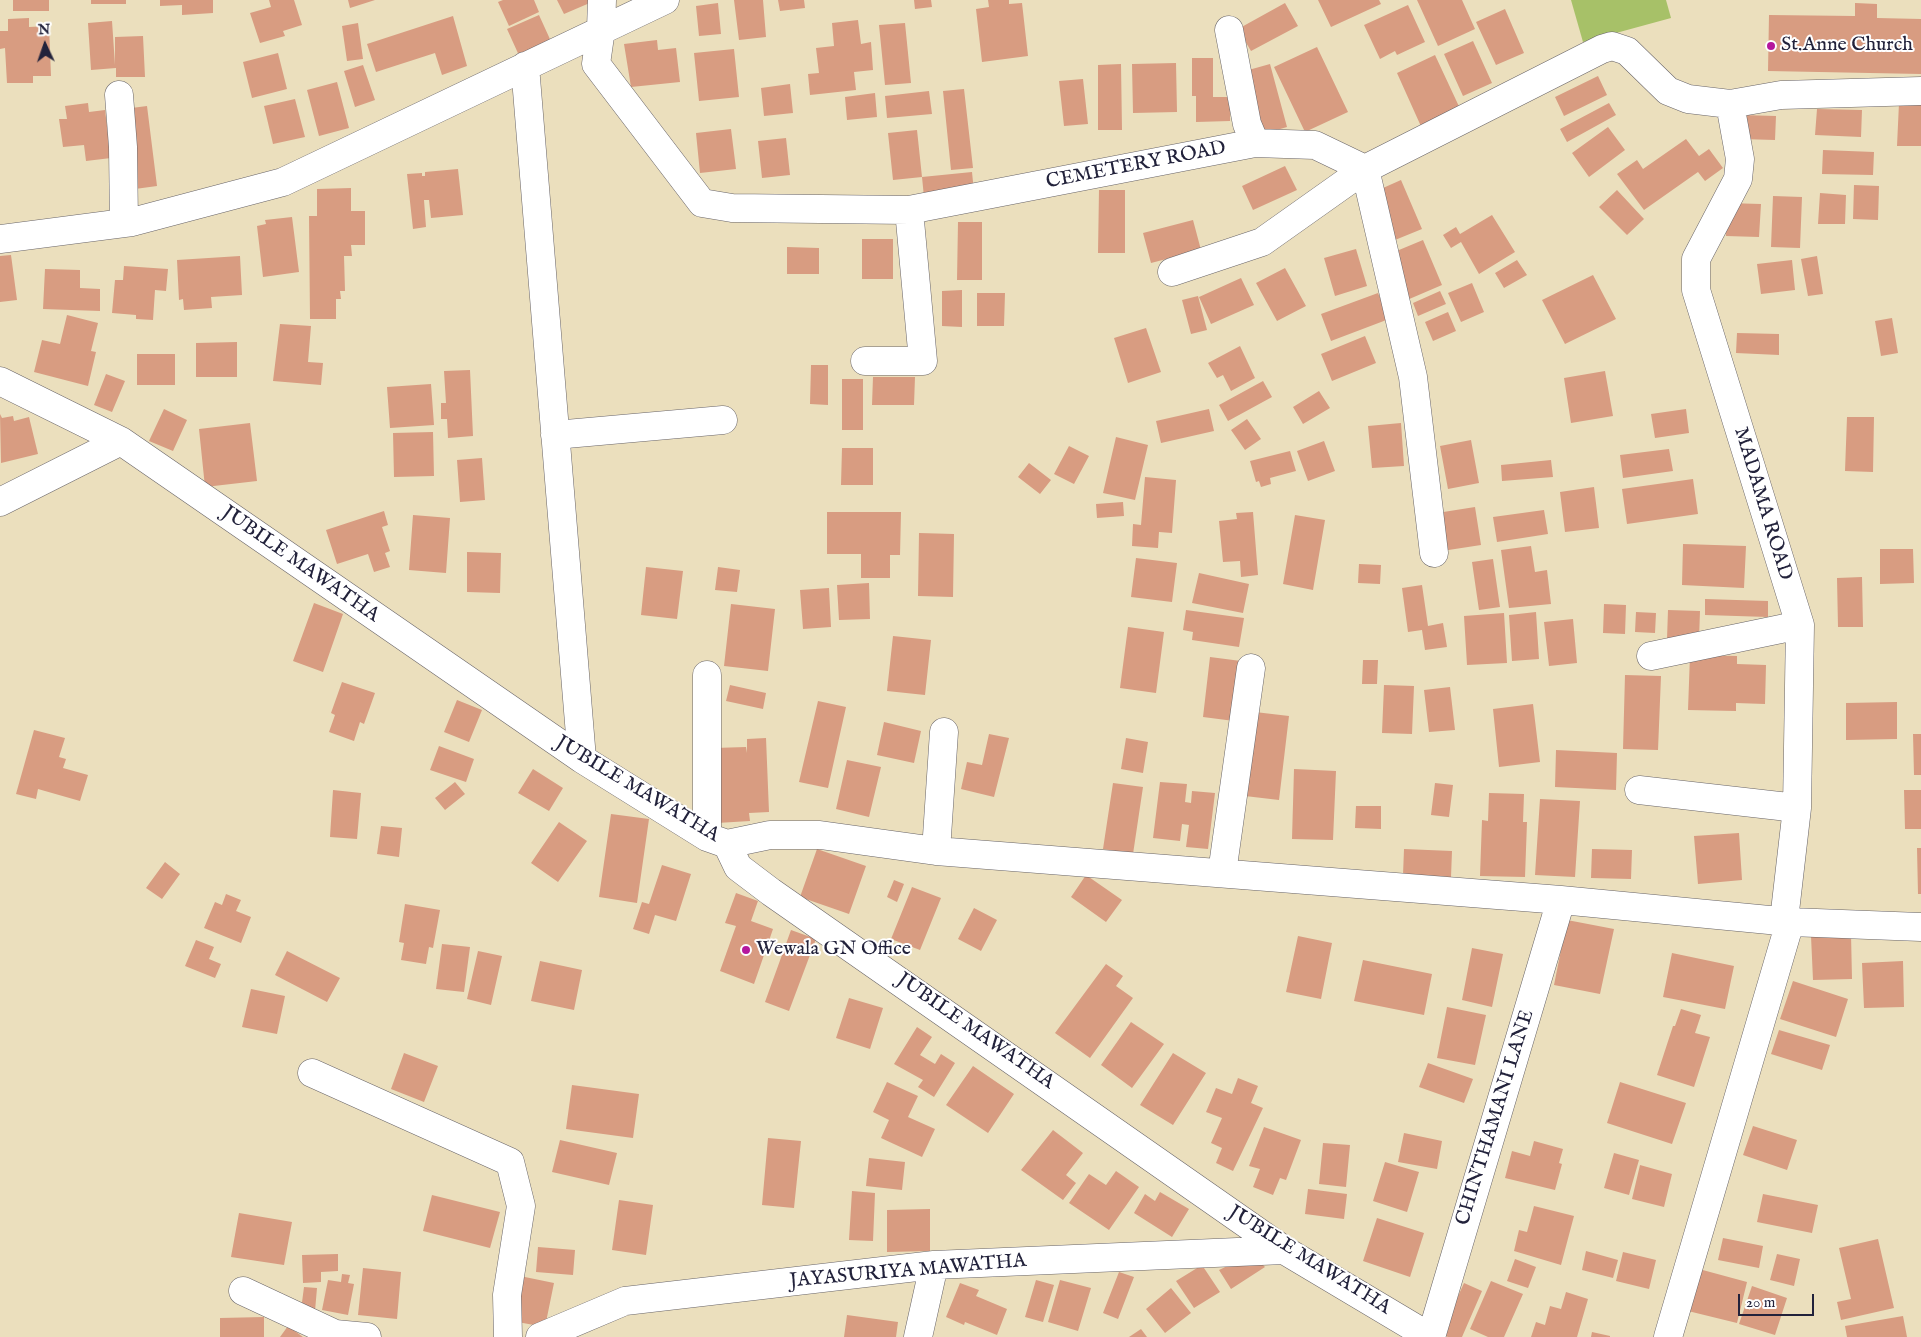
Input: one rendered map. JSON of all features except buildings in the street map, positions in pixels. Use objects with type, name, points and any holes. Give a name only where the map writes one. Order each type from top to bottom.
[{"type":"street","name":"CEMETERY ROAD","points":[[602,0],[602,29],[596,64],[702,203],[732,208],[909,210],[1255,143],[1314,145],[1365,169]]},
{"type":"street","points":[[0,239],[124,223],[283,182],[665,0]]},
{"type":"street","points":[[1229,30],[1247,124],[1255,143]]},
{"type":"street","points":[[1172,272],[1262,242],[1365,169],[1602,49],[1612,46],[1627,52],[1668,91],[1688,99],[1730,104],[1781,95],[1921,91]]},
{"type":"street","points":[[525,66],[582,759]]},
{"type":"street","points":[[119,95],[123,147],[124,223]]},
{"type":"street","name":"MADAMA ROAD","points":[[1668,1337],[1787,921],[1796,808],[1800,625],[1696,290],[1696,259],[1738,179],[1740,159],[1730,104]]},
{"type":"street","points":[[1365,169],[1413,377],[1434,553]]},
{"type":"street","points":[[865,361],[923,360],[909,210]]},
{"type":"street","name":"JUBILE MAWATHA","points":[[0,381],[121,441],[582,759],[717,840],[738,868],[1284,1250],[1430,1337]]},
{"type":"street","points":[[555,435],[724,420]]},
{"type":"street","points":[[0,502],[121,441]]},
{"type":"street","points":[[1651,656],[1800,625]]},
{"type":"street","points":[[1222,873],[1251,668]]},
{"type":"street","points":[[707,675],[717,840],[770,835],[820,836],[936,851],[1561,900],[1787,921],[1921,927]]},
{"type":"street","points":[[936,851],[944,732]]},
{"type":"street","points":[[1639,790],[1796,808]]},
{"type":"street","name":"CHINTHAMANI LANE","points":[[1430,1337],[1561,900]]},
{"type":"street","points":[[312,1073],[510,1162],[521,1206],[507,1294],[508,1337]]},
{"type":"street","name":"JAYASURIYA MAWATHA","points":[[540,1337],[625,1300],[934,1266],[1284,1250]]},
{"type":"street","points":[[918,1337],[934,1266]]},
{"type":"street","points":[[243,1291],[335,1334],[367,1337]]},
{"type":"green space","points":[[1571,0],[1666,0],[1671,18],[1583,42]]},
{"type":"place","name":"St.Anne Church","points":[[1771,46]]},
{"type":"place","name":"Wewala GN Office","points":[[746,950]]}]
